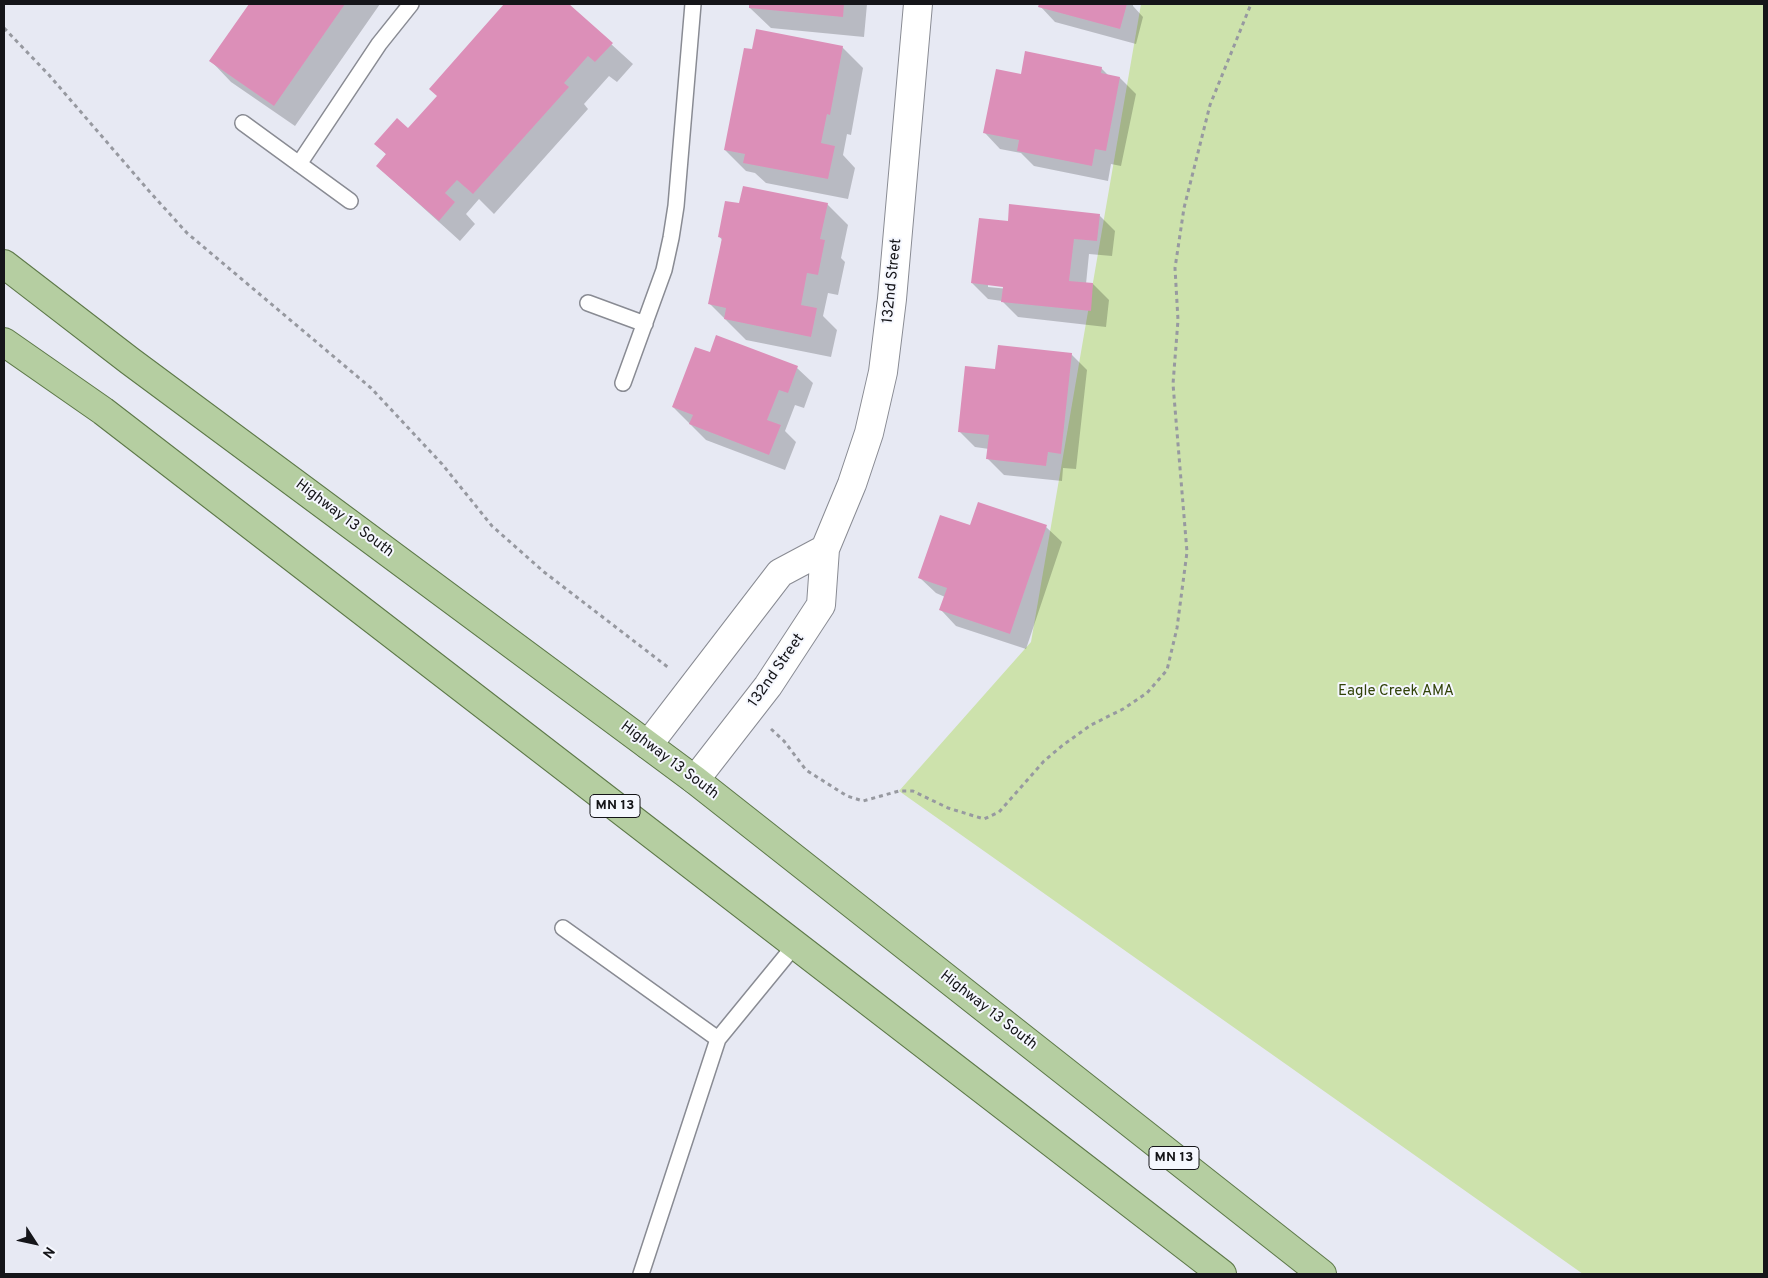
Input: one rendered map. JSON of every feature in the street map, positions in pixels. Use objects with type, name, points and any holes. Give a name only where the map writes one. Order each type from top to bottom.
[{"type":"main road","name":"Highway 13 South","points":[[4,264],[130,361],[695,780],[1322,1274]]},
{"type":"main road","name":"MN 13","points":[[4,342],[103,411],[1222,1274]]},
{"type":"street","name":"132nd Street","points":[[695,780],[747,714],[799,642],[821,605],[825,549],[852,484],[869,433],[882,372],[892,299],[918,4]]},
{"type":"street","points":[[648,744],[780,573],[825,549]]},
{"type":"lane","points":[[299,164],[379,44],[410,4]]},
{"type":"lane","points":[[623,383],[664,270],[676,206],[693,4]]},
{"type":"lane","points":[[243,123],[350,201]]},
{"type":"lane","points":[[588,303],[645,324]]},
{"type":"lane","points":[[563,928],[718,1039]]},
{"type":"lane","points":[[641,1274],[718,1039],[795,945]]},
{"type":"path","points":[[747,714],[766,725],[784,741],[806,770],[847,796],[863,801],[900,791],[913,791],[948,808],[984,819],[999,812],[1044,761],[1063,745],[1091,725],[1123,709],[1147,693],[1167,670],[1177,628],[1187,552],[1173,384],[1178,320],[1175,268],[1184,208],[1210,105],[1251,4]]},
{"type":"path","points":[[4,28],[50,75],[149,191],[188,233],[371,388],[442,464],[492,526],[544,572],[666,666],[696,684]]},
{"type":"green space","name":"Eagle Creek AMA","points":[[1141,4],[1764,4],[1764,1274],[1583,1274],[899,791],[1031,642]]},
{"type":"building","points":[[249,4],[345,4],[274,106],[209,61]]},
{"type":"building","points":[[504,4],[569,4],[613,43],[595,62],[588,56],[564,83],[569,87],[473,194],[457,180],[445,193],[455,202],[439,221],[376,166],[386,154],[374,144],[397,118],[408,128],[437,96],[429,89]]},
{"type":"building","points":[[749,4],[844,4],[843,17],[749,8]]},
{"type":"building","points":[[1039,4],[1127,4],[1120,29],[1038,7]]},
{"type":"building","points":[[756,29],[843,46],[830,115],[827,114],[821,143],[835,146],[828,179],[743,163],[745,154],[724,150],[744,48],[752,49]]},
{"type":"building","points":[[1025,51],[1102,67],[1101,73],[1120,77],[1106,151],[1095,149],[1092,166],[1017,151],[1019,140],[983,133],[996,69],[1021,74]]},
{"type":"building","points":[[743,186],[828,203],[820,239],[825,240],[818,275],[807,273],[801,305],[817,308],[811,337],[724,319],[726,308],[708,304],[722,238],[718,237],[725,201],[739,203]]},
{"type":"building","points":[[1009,204],[1100,214],[1097,241],[1074,239],[1069,281],[1093,283],[1091,311],[1001,302],[1003,287],[971,283],[979,218],[1008,221]]},
{"type":"building","points":[[716,335],[798,366],[788,393],[779,390],[767,420],[781,425],[769,455],[689,424],[693,415],[672,407],[695,347],[710,352]]},
{"type":"building","points":[[998,345],[1072,353],[1061,454],[1048,452],[1046,466],[986,459],[989,435],[958,432],[965,366],[995,369]]},
{"type":"building","points":[[978,502],[1047,525],[1010,634],[939,610],[947,588],[918,578],[940,515],[970,525]]}]
